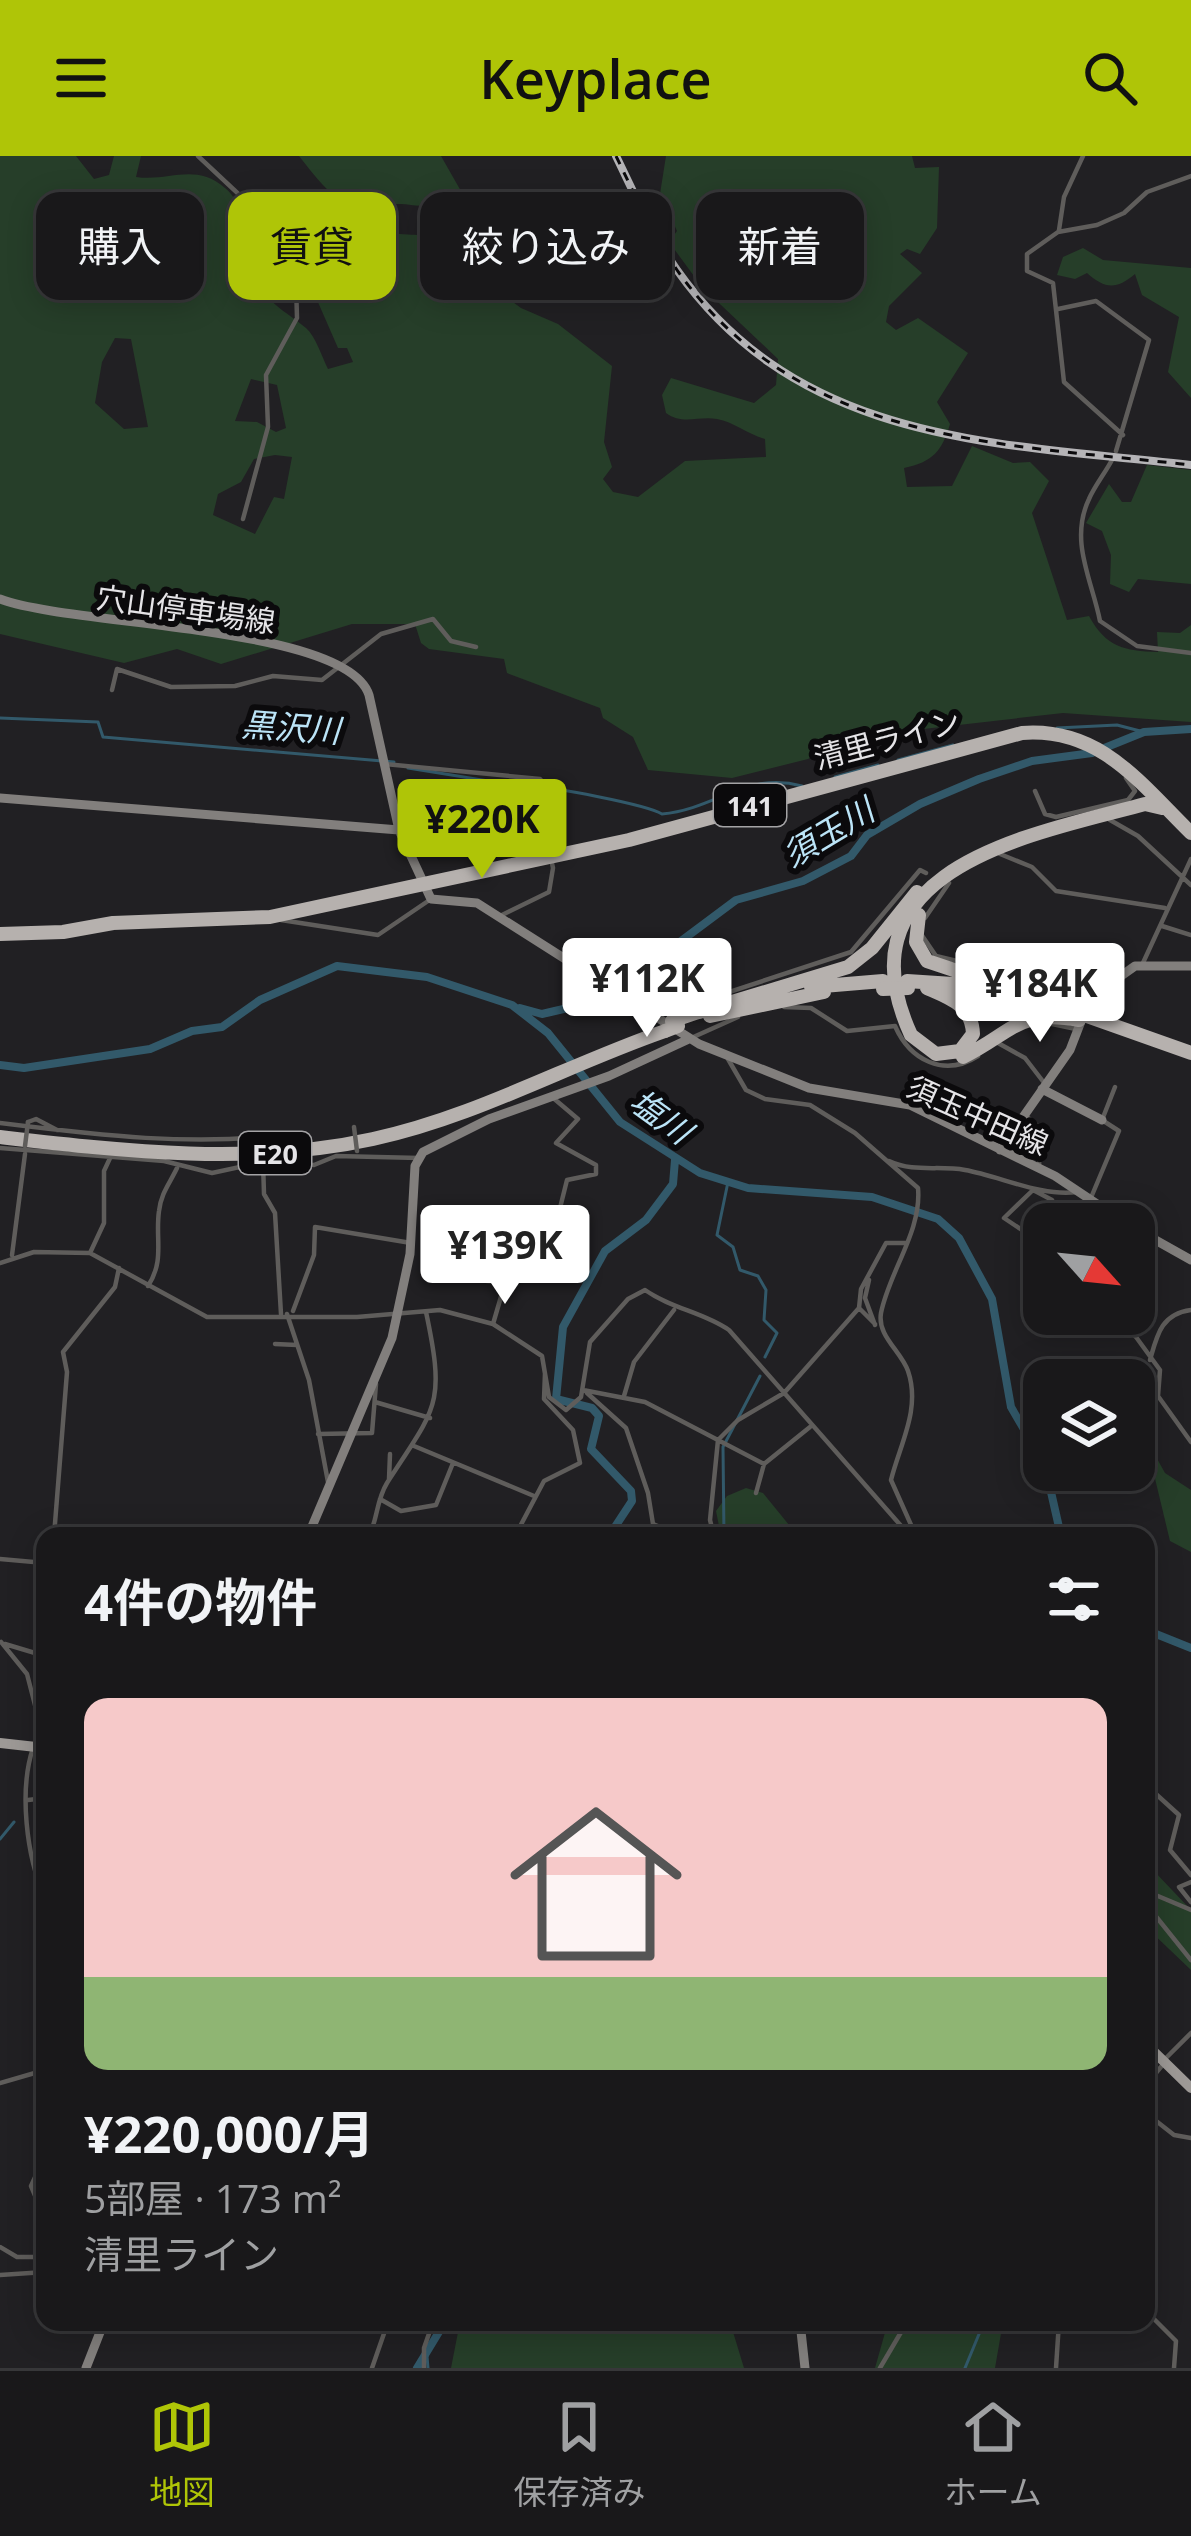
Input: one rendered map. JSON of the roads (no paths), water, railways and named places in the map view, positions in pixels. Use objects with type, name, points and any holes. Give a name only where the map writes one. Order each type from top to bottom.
[{"type":"highway","name":"清里ライン","points":[[0,934],[270,917],[427,892],[997,737],[1040,732],[1076,737],[1118,763],[1150,799],[1191,832]]},
{"type":"highway","points":[[698,1012],[848,967],[872,948],[958,856],[1150,799]]},
{"type":"highway","points":[[927,988],[956,1001],[970,1015],[973,1034],[960,1052],[942,1054],[922,1046],[911,1034],[901,1006],[897,971],[902,937],[933,883]]},
{"type":"highway","points":[[933,883],[915,934],[927,961],[1026,994]]},
{"type":"highway","points":[[933,883],[899,932],[892,971],[899,1017],[916,1048],[953,1060],[1022,1020],[1082,1014]]},
{"type":"highway","name":"E20","points":[[908,984],[1082,1014]]},
{"type":"highway","name":"E20","points":[[670,1027],[698,1012],[795,989],[908,984],[1026,994],[1186,1049]]},
{"type":"highway","name":"E20","points":[[0,1130],[201,1154],[287,1152],[377,1139],[670,1027],[776,999],[883,985]]},
{"type":"main road","points":[[0,1742],[36,1746]]},
{"type":"main road","points":[[1155,2053],[1191,2088]]},
{"type":"street","points":[[198,156],[255,206],[296,284],[298,316],[266,375],[268,427],[243,518]]},
{"type":"street","points":[[1058,232],[1064,197],[1083,156]]},
{"type":"street","points":[[1123,435],[1064,382],[1051,279],[1027,272],[1028,251],[1058,232],[1085,230],[1124,213],[1147,192],[1191,176]]},
{"type":"street","points":[[1058,309],[1096,301],[1149,340],[1127,399],[1129,422],[1081,523],[1083,568],[1096,591],[1100,620],[1137,646],[1191,653]]},
{"type":"street","name":"穴山停車場線","points":[[0,599],[57,616],[233,634],[338,667]]},
{"type":"street","points":[[112,690],[117,669],[171,687],[221,686],[255,677],[322,680],[381,634],[433,619],[451,641],[476,647]]},
{"type":"street","points":[[270,917],[378,935],[427,892],[399,830],[366,686],[338,667]]},
{"type":"street","points":[[1035,791],[1048,818],[1106,807],[1134,794],[1118,763]]},
{"type":"street","points":[[385,764],[540,779],[552,794],[541,811],[552,859],[545,896],[502,918]]},
{"type":"street","points":[[0,798],[399,830]]},
{"type":"street","points":[[1110,820],[1138,836],[1191,886]]},
{"type":"street","points":[[933,883],[1001,854],[1032,867],[1056,891],[1165,908]]},
{"type":"street","points":[[1142,965],[1191,859]]},
{"type":"street","points":[[670,1027],[669,1008],[804,973],[851,952],[920,870],[933,883]]},
{"type":"street","points":[[933,883],[931,905],[920,931],[929,952],[992,973],[1078,990],[1082,1014]]},
{"type":"street","name":"須玉中田線","points":[[427,892],[464,898],[502,918],[670,1027],[728,1056],[809,1088],[910,1106],[1039,1168],[1095,1203]]},
{"type":"street","points":[[1160,926],[1191,935]]},
{"type":"street","points":[[1073,947],[1118,976]]},
{"type":"street","points":[[1000,1150],[1044,1086],[1082,1014],[1118,976],[1142,965],[1191,966]]},
{"type":"street","points":[[807,1007],[810,998]]},
{"type":"street","points":[[311,1527],[376,1379],[399,1313],[419,1158],[434,1144],[609,1076],[670,1027],[807,1007],[847,1030],[895,1026],[914,1056],[935,1064],[969,1062],[1016,1030],[1082,1014]]},
{"type":"street","points":[[998,1043],[1025,1058],[1044,1086],[1119,1131],[1090,1200]]},
{"type":"street","points":[[728,1056],[733,1075],[746,1090],[765,1099],[810,1105],[914,1183],[919,1201],[879,1326]]},
{"type":"street","points":[[1102,1120],[1114,1087]]},
{"type":"street","points":[[513,1240],[550,1248],[567,1180],[576,1174],[594,1176],[596,1165],[556,1143],[578,1119],[552,1095]]},
{"type":"street","points":[[1023,1114],[1040,1127],[1039,1168]]},
{"type":"street","points":[[12,1256],[28,1122],[36,1119],[57,1130]]},
{"type":"street","points":[[354,1127],[358,1154]]},
{"type":"street","points":[[0,1130],[180,1141],[260,1140],[291,1134],[293,1161]]},
{"type":"street","points":[[0,1148],[111,1156],[220,1173],[263,1162],[358,1154],[419,1158]]},
{"type":"street","points":[[90,1253],[104,1223],[104,1171],[111,1156]]},
{"type":"street","points":[[884,1161],[962,1169],[1034,1188],[1077,1191]]},
{"type":"street","points":[[263,1162],[264,1194],[275,1213],[286,1314],[328,1482]]},
{"type":"street","points":[[148,1286],[161,1256],[158,1212],[164,1189],[179,1165]]},
{"type":"street","points":[[1034,1188],[1054,1203]]},
{"type":"street","points":[[1023,1231],[1004,1218],[1034,1188]]},
{"type":"street","points":[[476,1272],[479,1280],[515,1280],[513,1240],[520,1214],[557,1223]]},
{"type":"street","points":[[286,1314],[314,1255],[315,1227],[411,1243]]},
{"type":"street","points":[[907,1240],[886,1243],[865,1298],[910,1385],[911,1416],[891,1480],[909,1527]]},
{"type":"street","name":"須玉中田線","points":[[1155,1240],[1191,1260]]},
{"type":"street","points":[[0,1263],[12,1256],[90,1253],[208,1317],[425,1310],[493,1324],[542,1356],[551,1402],[572,1409],[583,1390],[583,1364],[590,1342],[628,1299],[645,1290],[674,1310],[714,1320],[729,1330],[905,1527]]},
{"type":"street","points":[[480,1256],[512,1258]]},
{"type":"street","points":[[55,1527],[67,1372],[63,1352],[115,1287],[119,1268]]},
{"type":"street","points":[[712,1527],[721,1441],[741,1420],[784,1393],[859,1308],[860,1289],[869,1280]]},
{"type":"street","points":[[493,1324],[505,1282]]},
{"type":"street","points":[[859,1308],[879,1326]]},
{"type":"street","points":[[372,1527],[389,1479],[430,1418],[439,1383],[425,1310]]},
{"type":"street","points":[[624,1396],[634,1362],[674,1310]]},
{"type":"street","points":[[1150,1359],[1163,1324],[1178,1312],[1191,1310]]},
{"type":"street","points":[[275,1344],[297,1345]]},
{"type":"street","points":[[1155,1366],[1161,1374],[1158,1396],[1191,1442]]},
{"type":"street","points":[[519,1527],[550,1476],[577,1468],[581,1459],[573,1430],[544,1399],[545,1370]]},
{"type":"street","points":[[318,1434],[372,1433],[376,1379]]},
{"type":"street","points":[[583,1390],[624,1396],[764,1464]]},
{"type":"street","points":[[583,1390],[626,1428],[648,1493],[652,1524],[659,1527]]},
{"type":"street","points":[[375,1402],[430,1418]]},
{"type":"street","points":[[756,1493],[764,1464],[812,1425]]},
{"type":"street","points":[[414,1446],[534,1496]]},
{"type":"street","points":[[389,1479],[390,1454]]},
{"type":"street","points":[[380,1499],[401,1511],[436,1505],[453,1463]]},
{"type":"street","points":[[0,1559],[36,1562]]},
{"type":"street","points":[[1,1642],[36,1653]]},
{"type":"street","points":[[1,1642],[27,1674],[36,1721]]},
{"type":"street","points":[[36,1756],[23,1780],[36,1875]]},
{"type":"street","points":[[1155,1793],[1179,1815],[1170,1850],[1191,1878],[1179,1887],[1191,1906]]},
{"type":"street","points":[[28,1800],[36,1799]]},
{"type":"street","points":[[1155,1894],[1191,1906]]},
{"type":"street","points":[[1155,1915],[1191,1960]]},
{"type":"street","points":[[1155,2074],[1191,2033]]},
{"type":"street","points":[[0,2083],[36,2073]]},
{"type":"street","points":[[1155,2120],[1174,2135],[1191,2138]]},
{"type":"street","points":[[0,2247],[17,2257],[36,2257]]},
{"type":"street","points":[[0,2275],[36,2273]]},
{"type":"street","points":[[1155,2320],[1176,2341],[1174,2368]]},
{"type":"street","points":[[86,2368],[100,2331]]},
{"type":"street","points":[[372,2368],[385,2331]]},
{"type":"street","points":[[424,2367],[431,2331]]},
{"type":"street","points":[[801,2331],[805,2368]]},
{"type":"street","points":[[880,2368],[902,2331]]},
{"type":"street","points":[[1055,2368],[1058,2331]]},
{"type":"waterway","name":"黒沢川","points":[[0,718],[98,722],[103,737],[394,762]]},
{"type":"waterway","name":"黒沢川","points":[[1057,728],[1117,725],[1144,732]]},
{"type":"waterway","name":"須玉川","points":[[520,1008],[542,1014],[602,1000],[736,900],[803,881],[851,856],[867,835],[920,804],[979,779],[1032,761],[1092,753],[1144,732],[1191,729]]},
{"type":"waterway","name":"黒沢川","points":[[898,760],[953,745]]},
{"type":"waterway","name":"黒沢川","points":[[835,777],[878,765]]},
{"type":"waterway","name":"黒沢川","points":[[408,768],[576,793],[662,814],[764,783],[802,786]]},
{"type":"waterway","name":"塩川","points":[[0,1065],[24,1068],[150,1049],[192,1031],[222,1027],[260,1000],[337,966],[427,977],[512,1005],[548,1033],[620,1122],[700,1173],[748,1188],[872,1197],[938,1219],[959,1238],[992,1299],[1011,1407],[1023,1428]]},
{"type":"waterway","points":[[615,1527],[632,1501],[631,1491],[591,1449],[599,1416],[592,1408],[556,1399],[563,1327],[605,1251],[646,1220],[673,1184],[675,1160]]},
{"type":"waterway","points":[[728,1182],[717,1235],[733,1247],[740,1270],[758,1276],[766,1290],[764,1320],[777,1333],[765,1357]]},
{"type":"waterway","points":[[724,1527],[723,1447],[760,1376]]},
{"type":"waterway","name":"塩川","points":[[1051,1491],[1059,1527]]},
{"type":"waterway","name":"塩川","points":[[1155,1634],[1191,1648]]},
{"type":"waterway","points":[[0,1839],[14,1822]]},
{"type":"waterway","points":[[417,2368],[440,2331]]},
{"type":"waterway","points":[[965,2368],[980,2331]]},
{"type":"waterway","points":[[427,2356],[428,2368]]},
{"type":"railway","points":[[616,156],[677,270],[727,328],[782,371],[843,403],[908,425],[976,440],[1191,465]]}]
